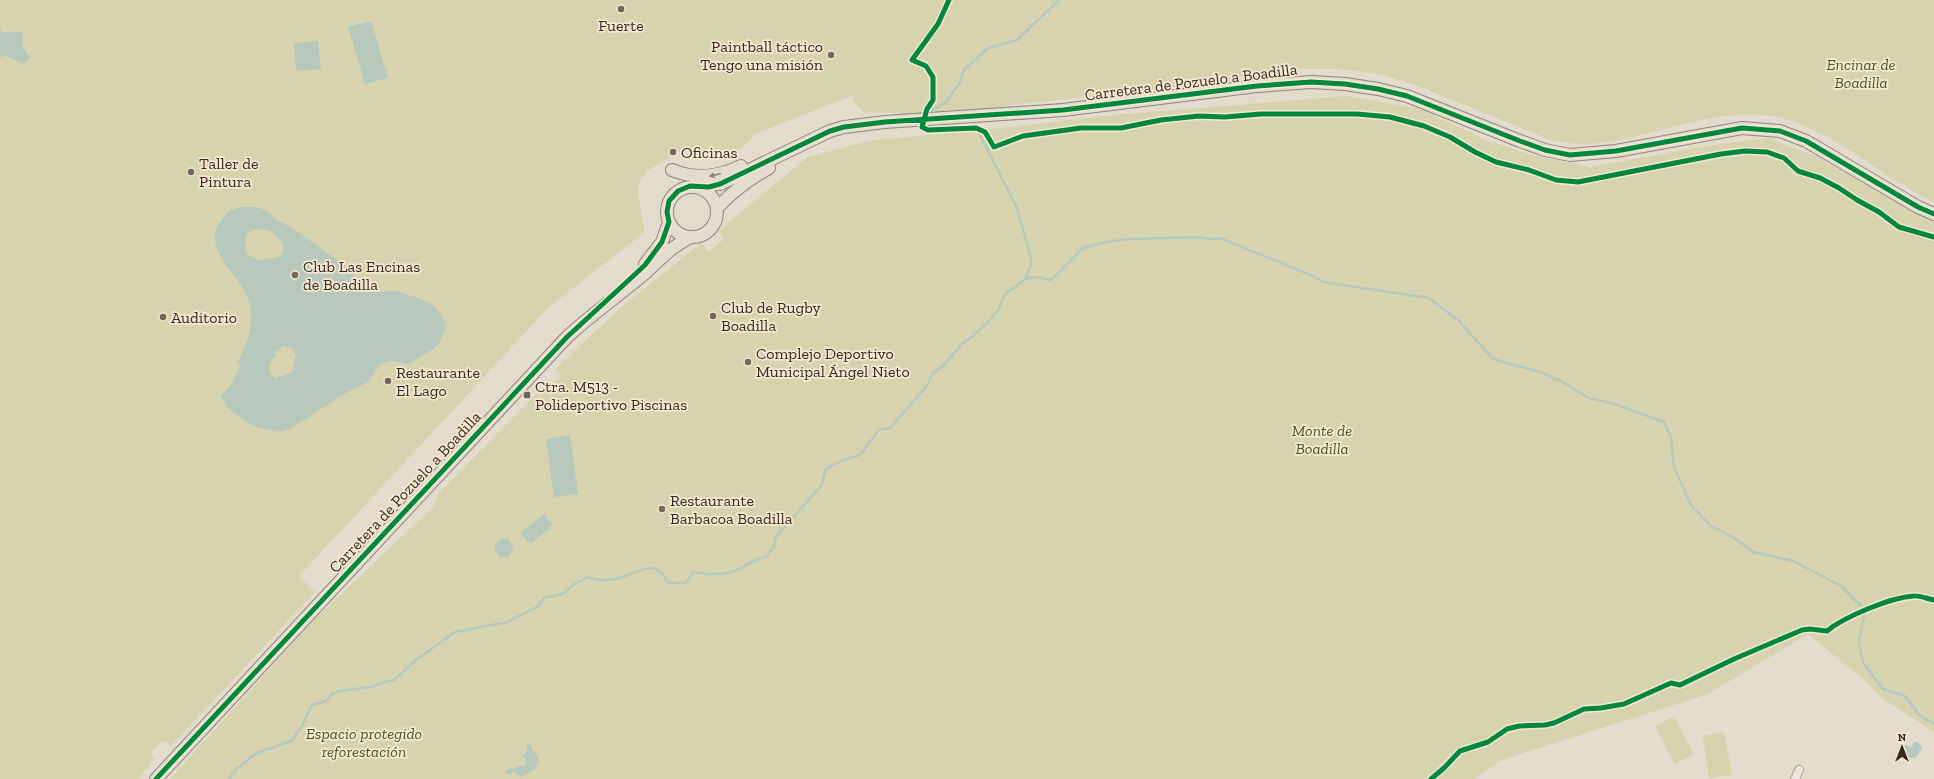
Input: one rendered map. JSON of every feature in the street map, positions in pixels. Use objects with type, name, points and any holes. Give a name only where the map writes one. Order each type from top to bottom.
[{"type":"main road","name":"Carretera de Pozuelo a Boadilla","points":[[694,186],[720,184],[830,131],[844,127],[1063,110],[1257,86],[1311,82],[1345,84],[1378,89],[1407,96],[1520,141],[1545,150],[1564,154],[1616,151],[1742,128],[1780,131],[1806,141],[1918,207],[1934,214]]},
{"type":"main road","name":"Carretera de Pozuelo a Boadilla","points":[[718,207],[730,194],[767,170],[814,143],[863,125]]},
{"type":"main road","points":[[672,170],[701,177],[713,176],[735,169],[788,146],[830,131]]},
{"type":"main road","points":[[694,186],[701,188],[712,195],[718,207],[718,214],[712,228],[699,236],[691,237],[678,232],[669,222],[667,208],[673,196],[684,188],[694,186]]},
{"type":"main road","name":"Carretera de Pozuelo a Boadilla","points":[[156,779],[558,347],[645,265],[662,242],[669,222]]},
{"type":"main road","name":"Carretera de Pozuelo a Boadilla","points":[[604,304],[643,275],[669,249],[691,237]]},
{"type":"street","points":[[1795,779],[1799,770]]},
{"type":"green space","name":"Encinar de Boadilla","points":[[0,0],[1934,0],[1934,202],[1900,183],[1838,143],[1804,125],[1787,119],[1771,116],[1724,116],[1613,141],[1590,144],[1574,144],[1548,139],[1418,86],[1379,74],[1339,69],[1298,69],[1137,92],[1009,105],[993,109],[910,114],[863,112],[856,105],[851,96],[756,134],[729,161],[687,146],[647,173],[642,178],[638,187],[645,232],[549,307],[299,576],[315,592],[172,745],[162,741],[151,752],[154,759],[139,779],[0,779]]},
{"type":"green space","name":"Monte de Boadilla","points":[[1347,96],[1420,109],[1486,140],[1535,156],[1590,167],[1719,144],[1768,138],[1815,156],[1934,223],[1934,732],[1879,696],[1867,682],[1808,634],[1708,694],[1502,760],[1475,779],[170,779],[314,620],[433,507],[438,494],[542,388],[548,394],[553,389],[554,382],[561,376],[555,369],[619,309],[701,243],[709,252],[724,239],[719,230],[808,157],[872,140],[974,131],[1124,114]]},
{"type":"green space","points":[[1674,716],[1694,754],[1675,764],[1655,727]]},
{"type":"green space","points":[[1724,732],[1732,775],[1709,778],[1703,736]]},
{"type":"shaded area","points":[[371,21],[388,78],[365,84],[348,27]]},
{"type":"shaded area","points":[[0,29],[2,32],[23,32],[22,46],[30,57],[23,64],[5,55],[0,58]]},
{"type":"shaded area","points":[[318,41],[321,69],[296,71],[294,43]]},
{"type":"shaded area","points":[[257,207],[267,211],[276,219],[297,231],[349,269],[362,287],[375,292],[397,291],[421,299],[434,306],[447,324],[444,325],[445,330],[438,345],[409,364],[389,361],[380,365],[368,382],[344,394],[290,429],[278,432],[255,427],[230,410],[224,403],[221,396],[231,384],[241,365],[237,364],[249,336],[251,313],[246,295],[219,254],[215,233],[220,222],[232,210],[236,208]],"holes":[[[254,229],[270,231],[276,235],[285,249],[279,257],[260,260],[252,257],[245,251],[246,235]],[[284,346],[292,349],[296,355],[292,372],[276,378],[270,374],[270,364],[276,356],[274,352]]]},
{"type":"shaded area","points":[[570,435],[578,494],[554,497],[546,439]]},
{"type":"shaded area","points":[[544,514],[553,525],[530,544],[520,533]]},
{"type":"shaded area","points":[[500,539],[508,539],[513,544],[511,555],[508,557],[500,557],[495,552],[495,544]]},
{"type":"shaded area","points":[[1917,742],[1920,744],[1922,749],[1915,758],[1907,757],[1902,748],[1906,745],[1912,748],[1913,743]]},
{"type":"shaded area","points":[[531,744],[532,749],[539,759],[535,769],[521,777],[513,772],[511,775],[507,774],[505,771],[510,768],[515,769],[518,765],[524,766],[526,761],[523,755],[527,753],[527,746]]},
{"type":"waterway","points":[[928,113],[946,102],[959,84],[964,70],[988,48],[1017,40],[1059,0]]},
{"type":"waterway","points":[[924,127],[924,130],[929,132],[976,130],[979,133],[1017,208],[1031,258],[1031,265],[1025,279]]},
{"type":"waterway","points":[[229,779],[236,769],[257,753],[291,741],[302,726],[312,705],[326,701],[332,694],[339,691],[371,687],[394,680],[417,659],[455,632],[507,622],[537,607],[544,598],[562,594],[576,583],[588,577],[599,580],[612,580],[651,568],[657,570],[663,575],[668,583],[685,583],[694,572],[707,574],[731,572],[757,559],[766,557],[774,547],[775,538],[821,486],[826,469],[843,460],[860,455],[879,430],[890,428],[927,386],[933,373],[943,366],[963,343],[989,321],[999,309],[1004,295],[1025,279],[1035,277],[1051,280],[1083,248],[1106,242],[1131,239],[1196,237],[1211,239],[1220,238],[1313,276],[1323,282],[1429,298],[1459,321],[1493,359],[1540,372],[1561,381],[1589,398],[1615,404],[1664,422],[1671,437],[1674,467],[1691,505],[1711,526],[1733,537],[1753,552],[1793,561],[1841,586],[1865,610],[1859,643],[1863,663],[1883,689],[1905,696],[1919,715],[1934,724]]},
{"type":"cycle path","points":[[949,0],[938,24],[912,60],[926,66],[933,77],[933,100],[927,109],[922,127],[928,130],[976,128],[985,132],[994,147],[1023,136],[1081,128],[1121,128],[1161,120],[1199,116],[1225,117],[1261,114],[1357,114],[1390,117],[1424,126],[1450,137],[1475,152],[1496,162],[1529,170],[1556,180],[1578,182],[1721,154],[1745,151],[1767,152],[1784,158],[1798,171],[1820,178],[1839,188],[1879,212],[1899,227],[1934,237]]},
{"type":"cycle path","points":[[156,779],[567,337],[645,265],[662,242],[669,222],[667,212],[669,201],[678,191],[690,186],[709,187],[720,184],[830,131],[844,127],[885,122],[1063,110],[1257,86],[1311,82],[1345,84],[1378,89],[1407,96],[1520,141],[1545,150],[1570,155],[1616,151],[1742,128],[1780,131],[1806,141],[1918,207],[1934,214]]},
{"type":"cycle path","points":[[1431,779],[1460,751],[1488,742],[1507,729],[1519,726],[1545,725],[1554,723],[1584,709],[1624,704],[1671,683],[1680,685],[1734,659],[1802,630],[1810,629],[1827,631],[1855,614],[1892,600],[1915,596],[1934,600]]},
{"type":"place","name":"Fuerte","points":[[621,9]]},
{"type":"place","name":"Paintball táctico Tengo una misión","points":[[831,55]]},
{"type":"place","name":"Oficinas","points":[[673,152]]},
{"type":"place","name":"Taller de Pintura","points":[[191,172]]},
{"type":"place","name":"Club Las Encinas de Boadilla","points":[[295,275]]},
{"type":"place","name":"Club de Rugby Boadilla","points":[[713,316]]},
{"type":"place","name":"Auditorio","points":[[163,317]]},
{"type":"place","name":"Complejo Deportivo Municipal Ángel Nieto","points":[[748,362]]},
{"type":"place","name":"Restaurante El Lago","points":[[388,381]]},
{"type":"place","name":"Ctra. M513 - Polideportivo Piscinas","points":[[527,395]]},
{"type":"place","name":"Restaurante Barbacoa Boadilla","points":[[662,509]]},
{"type":"park label","name":"Espacio protegido reforestación","points":[[364,742]]}]
